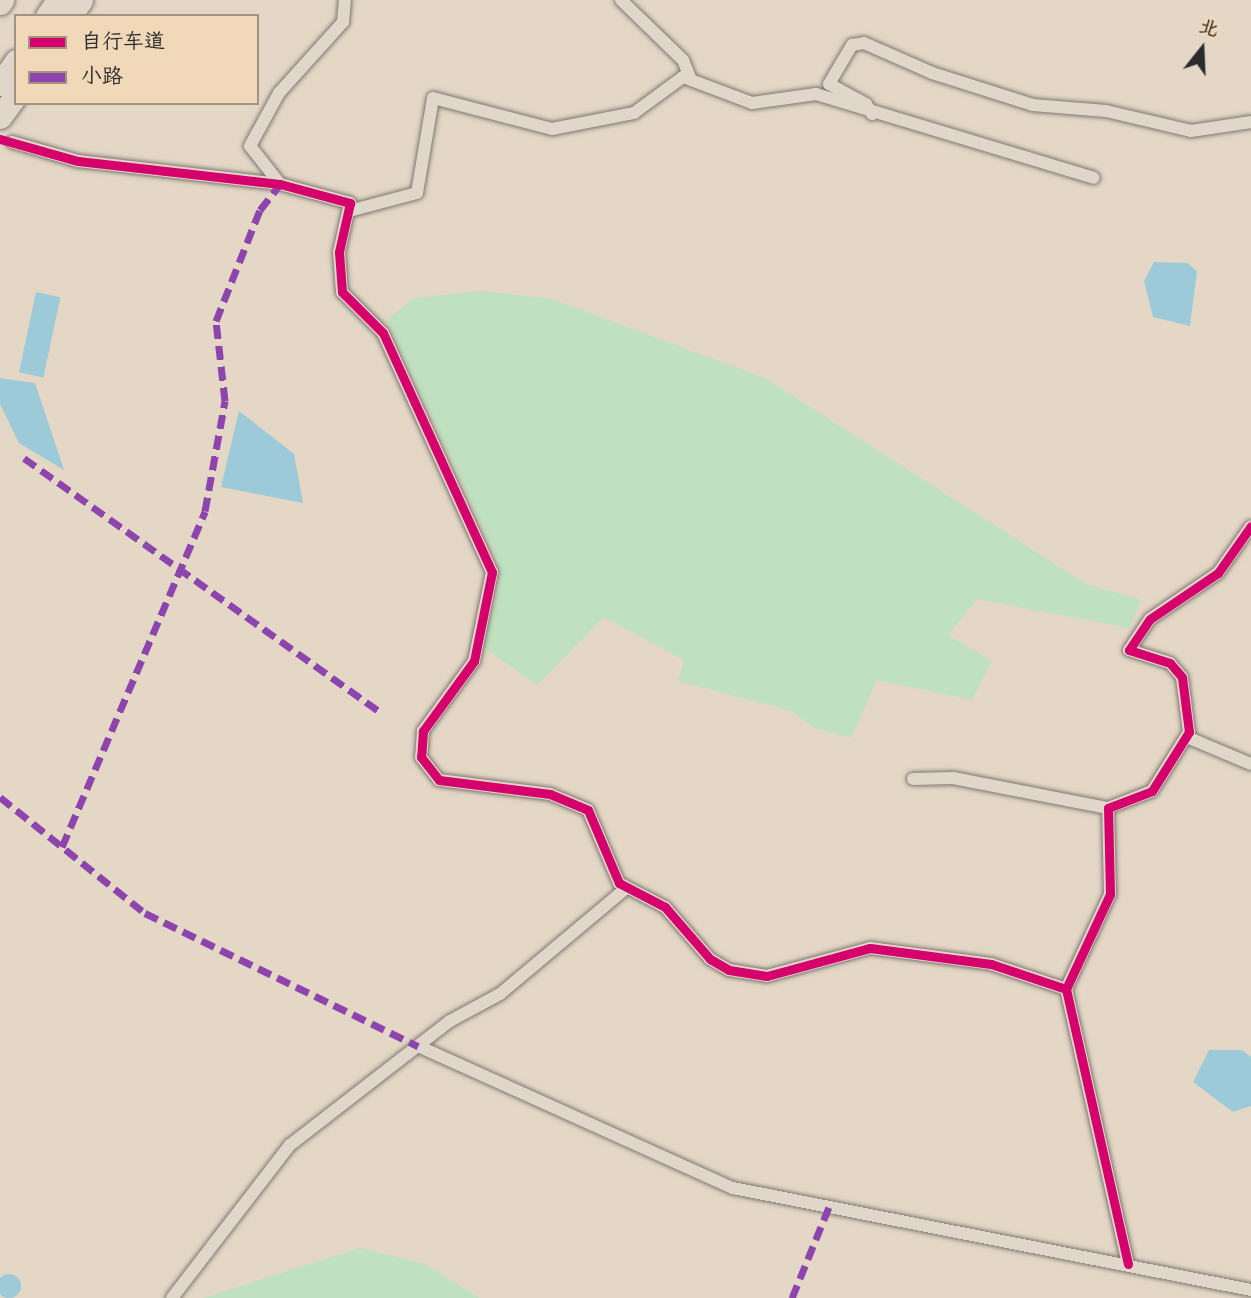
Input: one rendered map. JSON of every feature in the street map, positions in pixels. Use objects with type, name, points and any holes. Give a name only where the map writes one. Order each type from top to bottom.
[{"type":"highway","points":[[0,84],[14,64]]},
{"type":"highway","points":[[0,117],[14,98]]},
{"type":"street","points":[[280,184],[250,146],[279,93],[343,22],[345,0]]},
{"type":"street","points":[[621,0],[683,60],[691,77]]},
{"type":"street","points":[[872,114],[866,104],[829,83],[852,45],[864,43],[1033,105],[1106,111],[1191,131],[1251,122]]},
{"type":"street","points":[[353,210],[416,193],[433,98],[552,129],[634,113],[672,80],[691,77],[752,103],[801,92],[1094,178]]},
{"type":"street","points":[[12,142],[102,165],[280,184],[344,199],[353,210]]},
{"type":"street","points":[[353,210],[339,252],[342,292],[383,334],[492,572],[474,661],[427,721],[421,757],[445,783],[550,794],[588,810],[625,889],[665,907],[710,959],[736,972],[767,976],[870,947],[991,964],[1066,989]]},
{"type":"street","points":[[913,779],[953,778],[1108,808],[1152,791],[1187,737],[1182,677],[1170,663],[1128,654],[1150,619],[1218,573],[1251,526]]},
{"type":"street","points":[[1187,737],[1251,764]]},
{"type":"street","points":[[1108,808],[1110,894],[1066,989],[1128,1265]]},
{"type":"street","points":[[172,1298],[290,1145],[418,1046],[500,993],[625,889]]},
{"type":"street","points":[[418,1046],[733,1188],[1251,1290]]},
{"type":"green space","points":[[481,291],[552,299],[765,378],[1086,584],[1141,600],[1130,628],[977,599],[948,635],[992,661],[972,700],[877,680],[851,738],[815,728],[792,711],[678,681],[684,660],[604,617],[537,685],[482,646],[499,586],[498,561],[387,320],[414,298]]},
{"type":"green space","points":[[360,1248],[425,1264],[480,1298],[203,1298]]},
{"type":"water","points":[[1154,262],[1187,263],[1197,271],[1190,326],[1153,317],[1144,281]]},
{"type":"water","points":[[36,292],[60,297],[43,377],[19,372]]},
{"type":"water","points":[[0,378],[35,383],[64,470],[19,443],[0,404]]},
{"type":"water","points":[[239,411],[294,454],[303,503],[221,487]]},
{"type":"water","points":[[1209,1050],[1242,1050],[1251,1057],[1251,1106],[1233,1112],[1193,1082]]},
{"type":"water","points":[[4,1275],[14,1275],[20,1281],[20,1291],[14,1297],[4,1297],[-1,1292],[-1,1280]]},
{"type":"marked path","points":[[62,847],[205,511],[225,401],[216,321],[260,210],[280,184]]},
{"type":"marked path","points":[[24,458],[379,711]]},
{"type":"marked path","points":[[0,797],[145,913],[418,1046]]},
{"type":"marked path","points":[[792,1298],[829,1207]]},
{"type":"cycle path","points":[[0,139],[78,161],[280,184],[350,203],[339,252],[342,292],[383,333],[492,572],[474,661],[423,731],[421,757],[439,780],[550,794],[588,810],[619,883],[665,907],[710,959],[729,970],[767,976],[870,948],[991,964],[1066,989]]},
{"type":"cycle path","points":[[1128,1264],[1066,989],[1110,894],[1108,808],[1152,791],[1189,732],[1182,677],[1170,663],[1129,650],[1150,619],[1218,573],[1251,526]]}]
